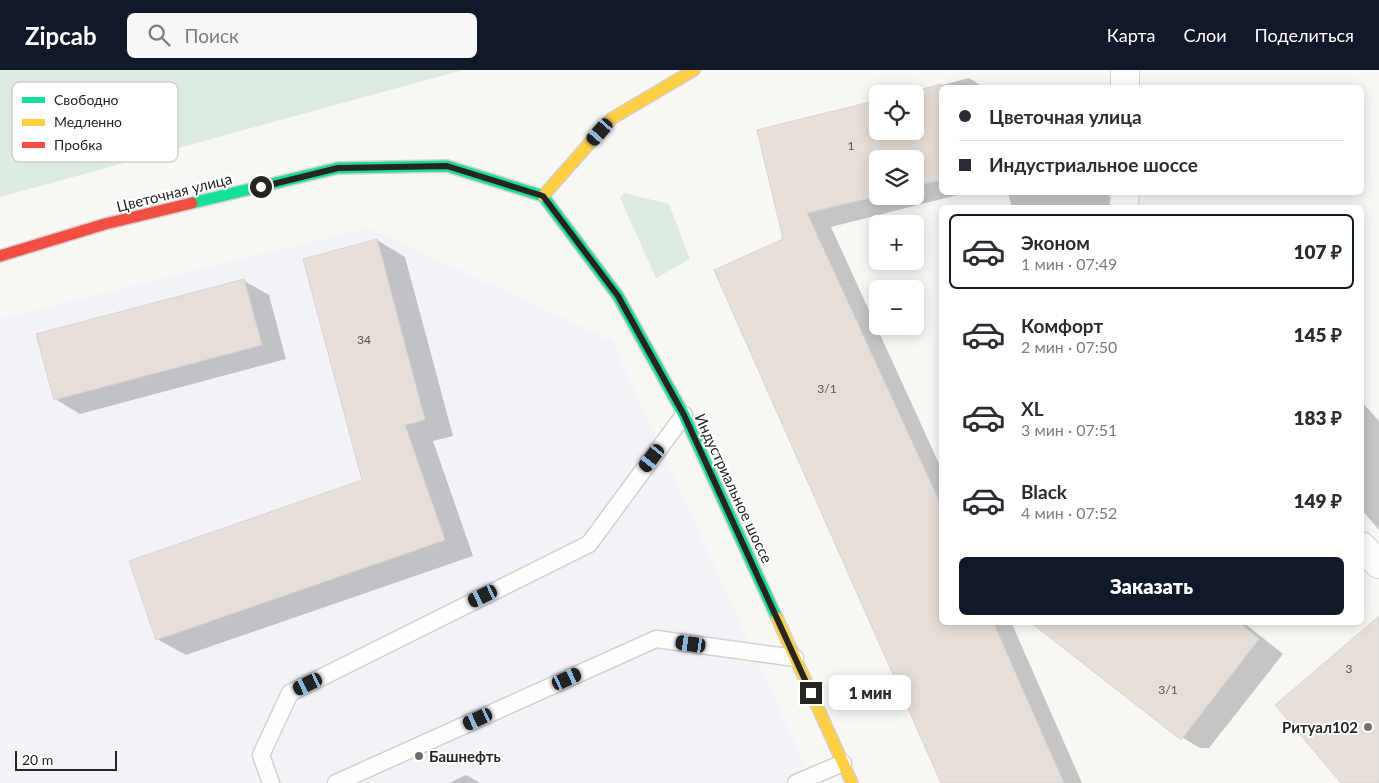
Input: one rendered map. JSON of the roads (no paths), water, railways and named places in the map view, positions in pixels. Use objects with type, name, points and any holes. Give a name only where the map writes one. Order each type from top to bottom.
[{"type":"street","points":[[543,196],[611,119],[694,70]]},
{"type":"street","points":[[1125,70],[1125,85]]},
{"type":"street","name":"Цветочная улица","points":[[1,255],[106,224],[338,168],[447,166],[543,196]]},
{"type":"street","name":"Индустриальное шоссе","points":[[543,196],[618,296],[684,415],[852,783]]},
{"type":"street","points":[[1364,549],[1379,564]]},
{"type":"lane","points":[[271,783],[261,756],[290,693],[589,544],[684,415]]},
{"type":"lane","points":[[336,783],[656,639],[795,658]]},
{"type":"lane","points":[[796,783],[843,764]]},
{"type":"place","name":"Ритуал102","points":[[1368,727]]},
{"type":"place","name":"Башнефть","points":[[419,756]]}]
